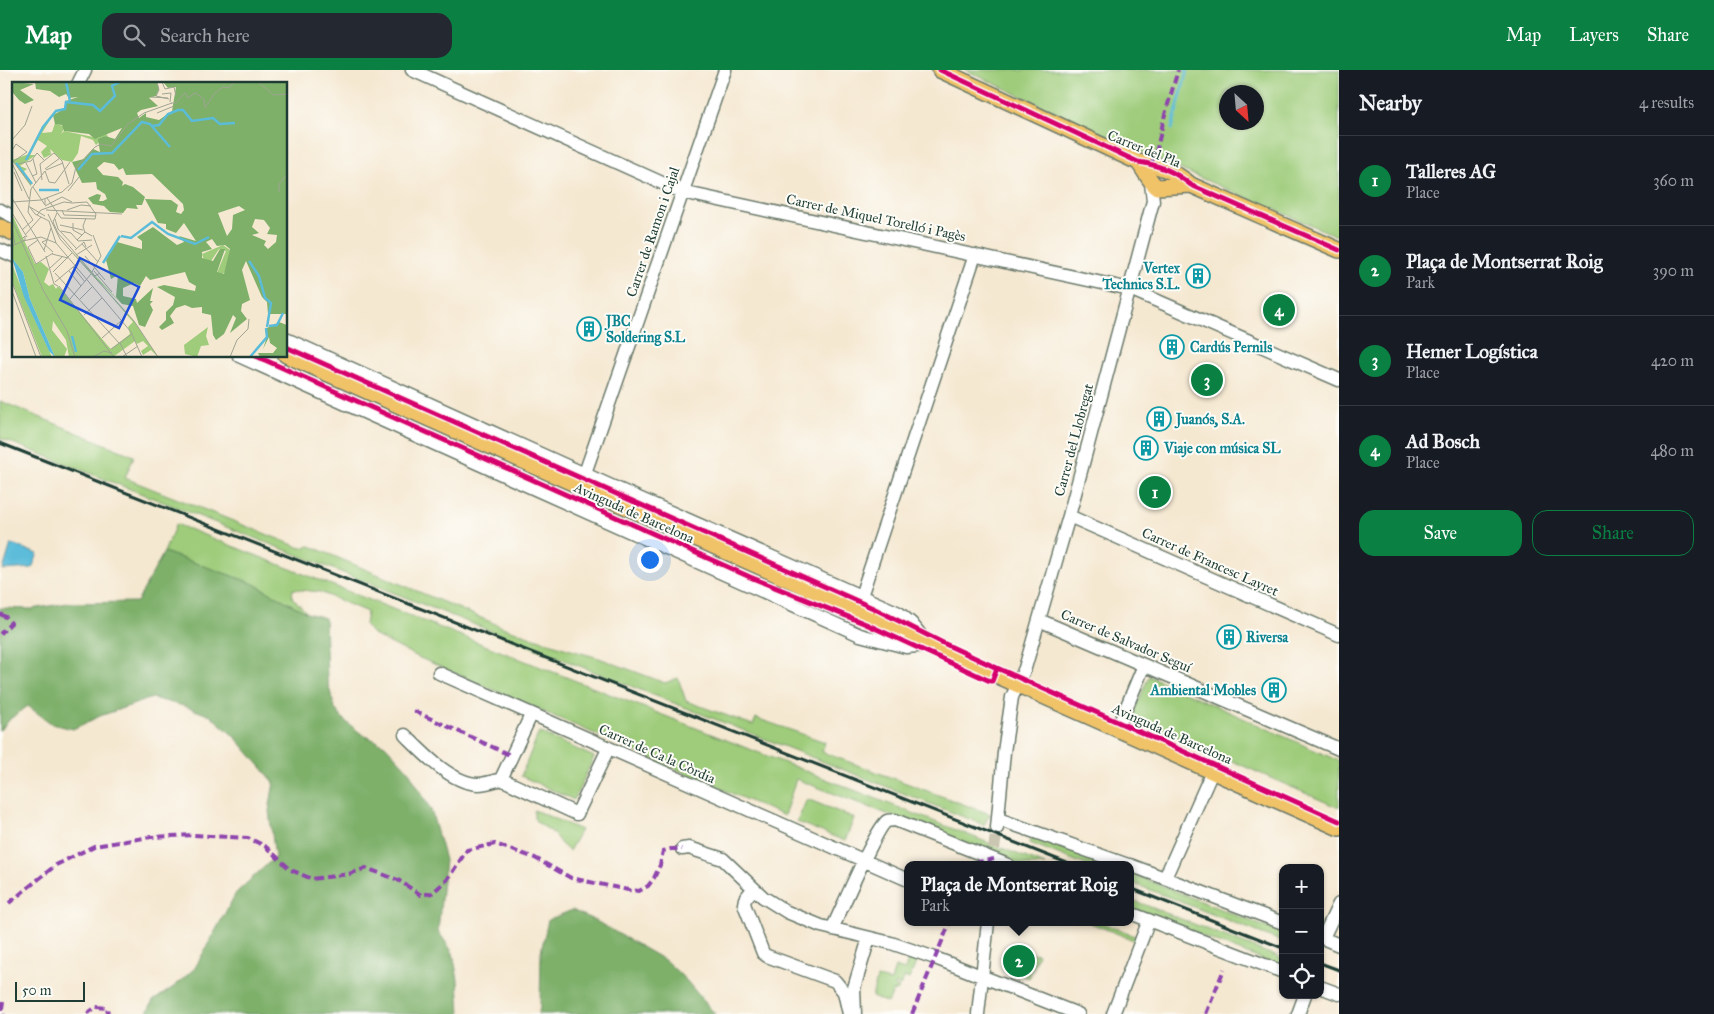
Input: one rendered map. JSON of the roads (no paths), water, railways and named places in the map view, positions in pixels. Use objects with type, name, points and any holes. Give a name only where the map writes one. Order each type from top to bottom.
[{"type":"main road","name":"Carrer del Pla","points":[[940,70],[1138,162],[1159,177],[1191,184],[1339,250]]},
{"type":"main road","points":[[0,227],[12,232]]},
{"type":"main road","name":"Avinguda de Barcelona","points":[[288,356],[573,484],[880,612],[929,645],[1339,828]]},
{"type":"street","points":[[79,82],[84,70]]},
{"type":"street","name":"Carrer de Miquel Torelló i Pagès","points":[[412,70],[682,192],[1130,289],[1339,380]]},
{"type":"street","name":"Carrer de Ramon i Cajal","points":[[573,484],[585,473],[725,70]]},
{"type":"street","name":"Carrer del Llobregat","points":[[1117,861],[998,823],[1010,706],[1025,668],[1069,516],[1154,201],[1162,194],[1159,177]]},
{"type":"street","points":[[0,210],[12,216]]},
{"type":"street","points":[[861,596],[975,254]]},
{"type":"street","name":"Avinguda de Barcelona","points":[[288,340],[861,596],[880,612],[871,630],[868,632],[847,629]]},
{"type":"street","name":"Avinguda de Barcelona","points":[[243,358],[860,636],[906,647],[929,645]]},
{"type":"street","name":"Carrer de Francesc Layret","points":[[1069,516],[1339,635]]},
{"type":"street","name":"Carrer de Salvador Seguí","points":[[1039,620],[1339,749]]},
{"type":"street","points":[[1117,730],[1144,666]]},
{"type":"street","name":"Carrer de Ca la Còrdia","points":[[439,673],[904,878]]},
{"type":"street","points":[[501,779],[531,715]]},
{"type":"street","points":[[405,735],[435,765],[465,781],[479,784],[501,779],[577,814],[608,749]]},
{"type":"street","points":[[1165,878],[1212,772]]},
{"type":"street","points":[[832,929],[879,830],[887,822],[895,820],[994,858]]},
{"type":"street","points":[[682,849],[689,848],[722,860],[753,889],[787,912],[821,926],[891,943],[935,958],[1078,1014]]},
{"type":"street","points":[[1134,867],[1279,921]]},
{"type":"street","points":[[753,889],[745,899],[744,904],[763,953],[766,956],[835,981],[844,992],[849,1014]]},
{"type":"street","points":[[1324,934],[1339,904]]},
{"type":"street","points":[[1134,914],[1279,970]]},
{"type":"street","points":[[1113,1014],[1150,920]]},
{"type":"street","points":[[978,1014],[988,926]]},
{"type":"street","points":[[855,1014],[854,988],[869,938]]},
{"type":"street","points":[[1324,939],[1339,945]]},
{"type":"street","points":[[1324,988],[1339,994]]},
{"type":"street","points":[[1298,1014],[1304,999]]},
{"type":"water","points":[[11,544],[38,554],[32,568],[3,570]]},
{"type":"waterway","points":[[1172,129],[1187,70]]},
{"type":"tunnel","points":[[994,849],[997,828]]},
{"type":"railway","points":[[0,443],[1062,861]]},
{"type":"railway","points":[[1134,890],[1279,946]]},
{"type":"railway","points":[[1324,964],[1339,970]]},
{"type":"place","name":"Vertex Technics S.L.","points":[[1198,276]]},
{"type":"place","name":"Ad Bosch","points":[[1279,310]]},
{"type":"place","name":"JBC Soldering S.L","points":[[589,329]]},
{"type":"place","name":"Cardús Pernils","points":[[1172,347]]},
{"type":"place","name":"Hemer Logística","points":[[1207,380]]},
{"type":"place","name":"Juanós, S.A.","points":[[1159,419]]},
{"type":"place","name":"Viaje con música SL","points":[[1146,448]]},
{"type":"place","name":"Talleres AG","points":[[1155,492]]},
{"type":"place","name":"Riversa","points":[[1229,637]]},
{"type":"place","name":"Ambiental Mobles","points":[[1274,690]]},
{"type":"place","name":"Plaça de Montserrat Roig","points":[[1019,961]]}]
